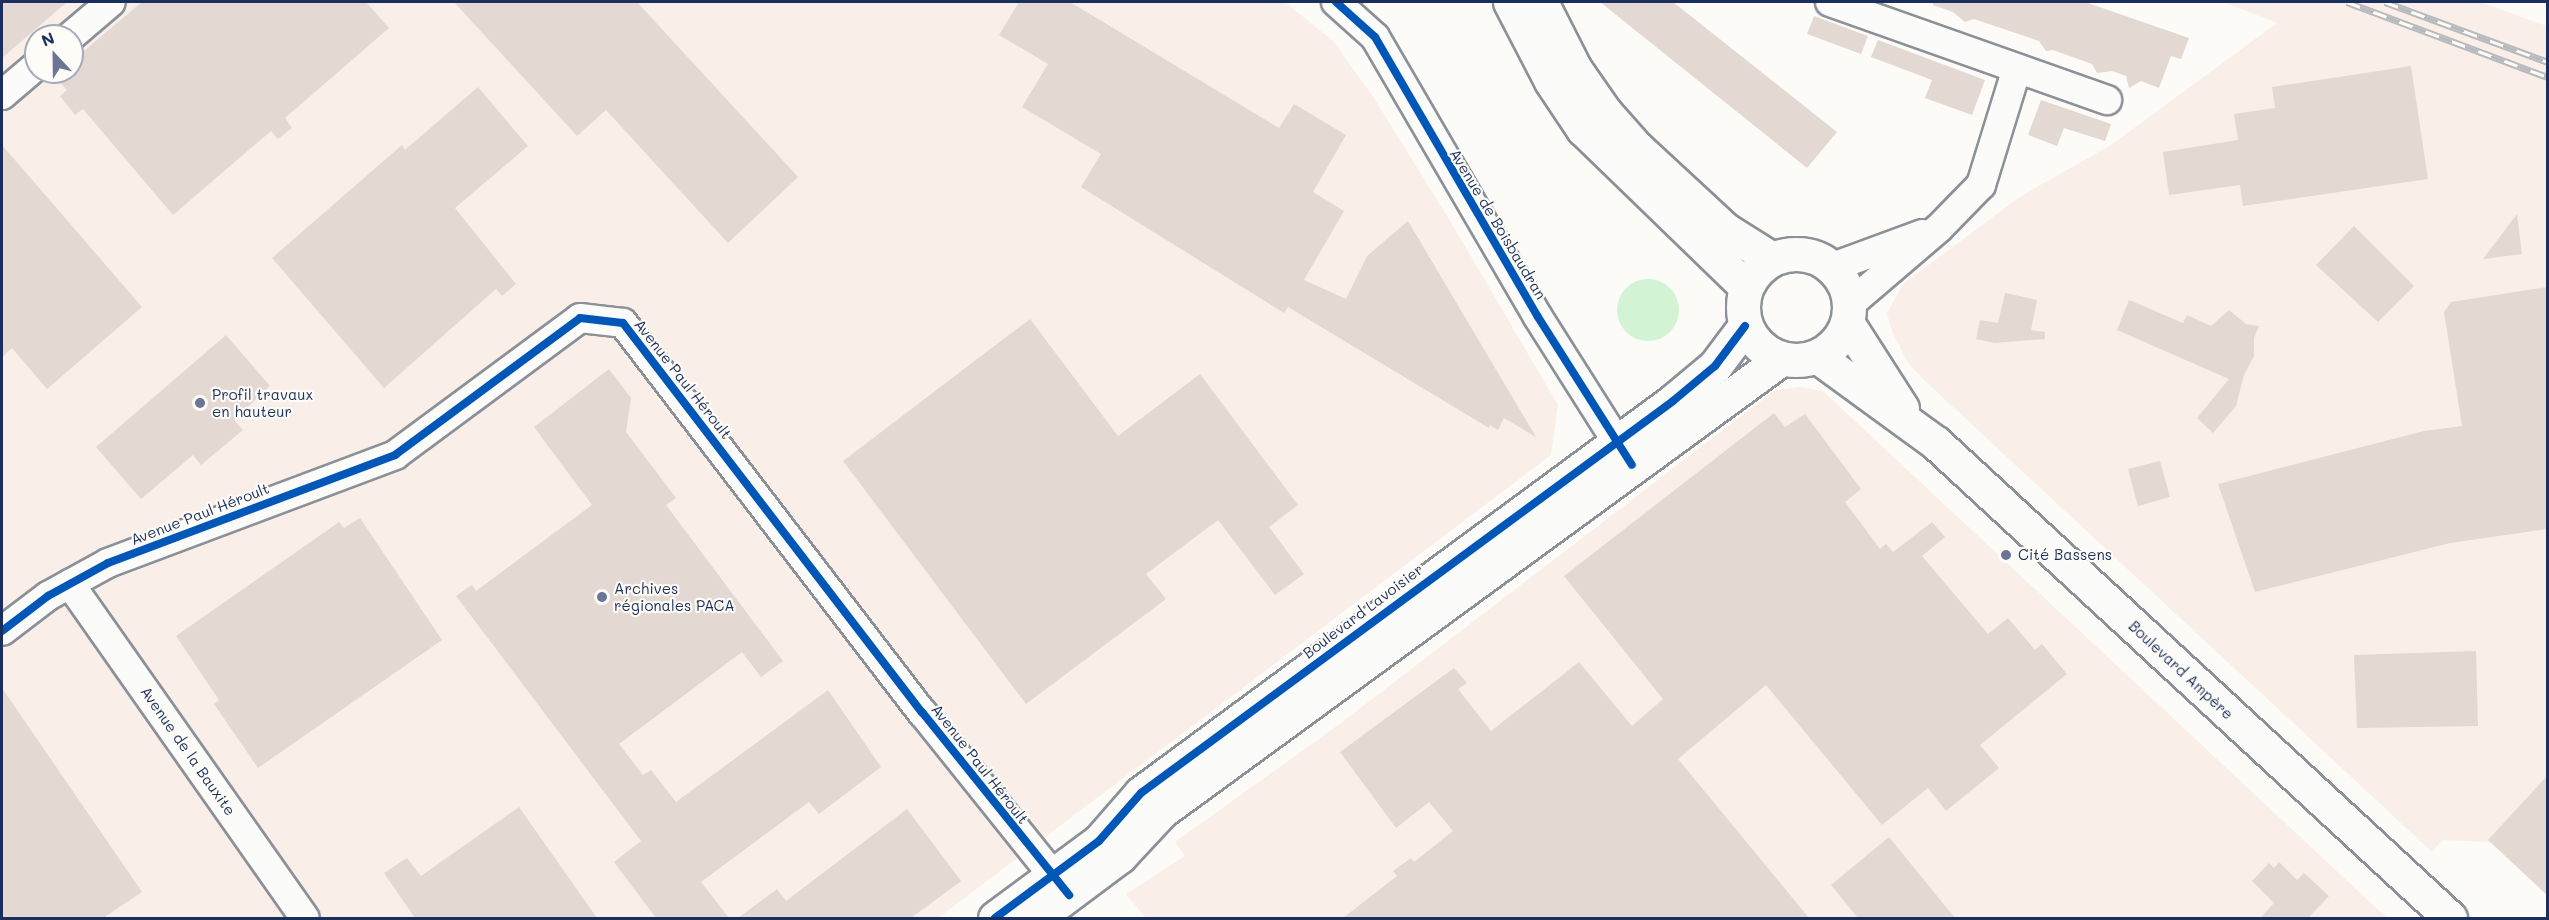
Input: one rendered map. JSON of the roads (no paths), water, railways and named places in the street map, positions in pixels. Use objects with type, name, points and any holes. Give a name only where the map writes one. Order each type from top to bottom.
[{"type":"main road","points":[[1510,2],[1551,81],[1583,129],[1746,287]]},
{"type":"main road","points":[[1541,2],[1575,69],[1611,120],[1726,230],[1772,259]]},
{"type":"main road","points":[[1794,253],[1814,256],[1833,267],[1845,284],[1849,314],[1836,343],[1818,357],[1800,361],[1781,359],[1759,347],[1745,326],[1742,306],[1746,287],[1757,270],[1772,259],[1794,253]]},
{"type":"main road","name":"Boulevard Ampère","points":[[1849,314],[1911,422]]},
{"type":"main road","points":[[1623,453],[1673,401],[1714,366],[1745,326]]},
{"type":"main road","name":"Boulevard Ampère","points":[[1818,357],[1911,422],[2450,918]]},
{"type":"main road","points":[[995,918],[1120,856],[1162,811],[1623,453],[1781,359]]},
{"type":"main road","points":[[1037,918],[1061,885]]},
{"type":"street","name":"Avenue de Boisbaudran","points":[[1336,2],[1375,38],[1401,87],[1623,453]]},
{"type":"street","points":[[1830,2],[2107,100]]},
{"type":"street","points":[[84,24],[108,3]]},
{"type":"street","points":[[1849,314],[1981,185],[2017,68]]},
{"type":"street","points":[[2,95],[24,76]]},
{"type":"street","points":[[1833,267],[1938,228]]},
{"type":"street","name":"Avenue Paul Héroult","points":[[2,631],[70,584],[108,563],[395,455],[580,318],[623,323],[1061,885]]},
{"type":"street","name":"Avenue de la Bauxite","points":[[70,584],[305,918]]},
{"type":"railway","points":[[2347,2],[2548,77]]},
{"type":"railway","points":[[2385,2],[2548,62]]},
{"type":"place","name":"Profil travaux en hauteur","points":[[200,403]]},
{"type":"place","name":"Cité Bassens","points":[[2006,555]]},
{"type":"place","name":"Archives régionales PACA","points":[[602,597]]}]
